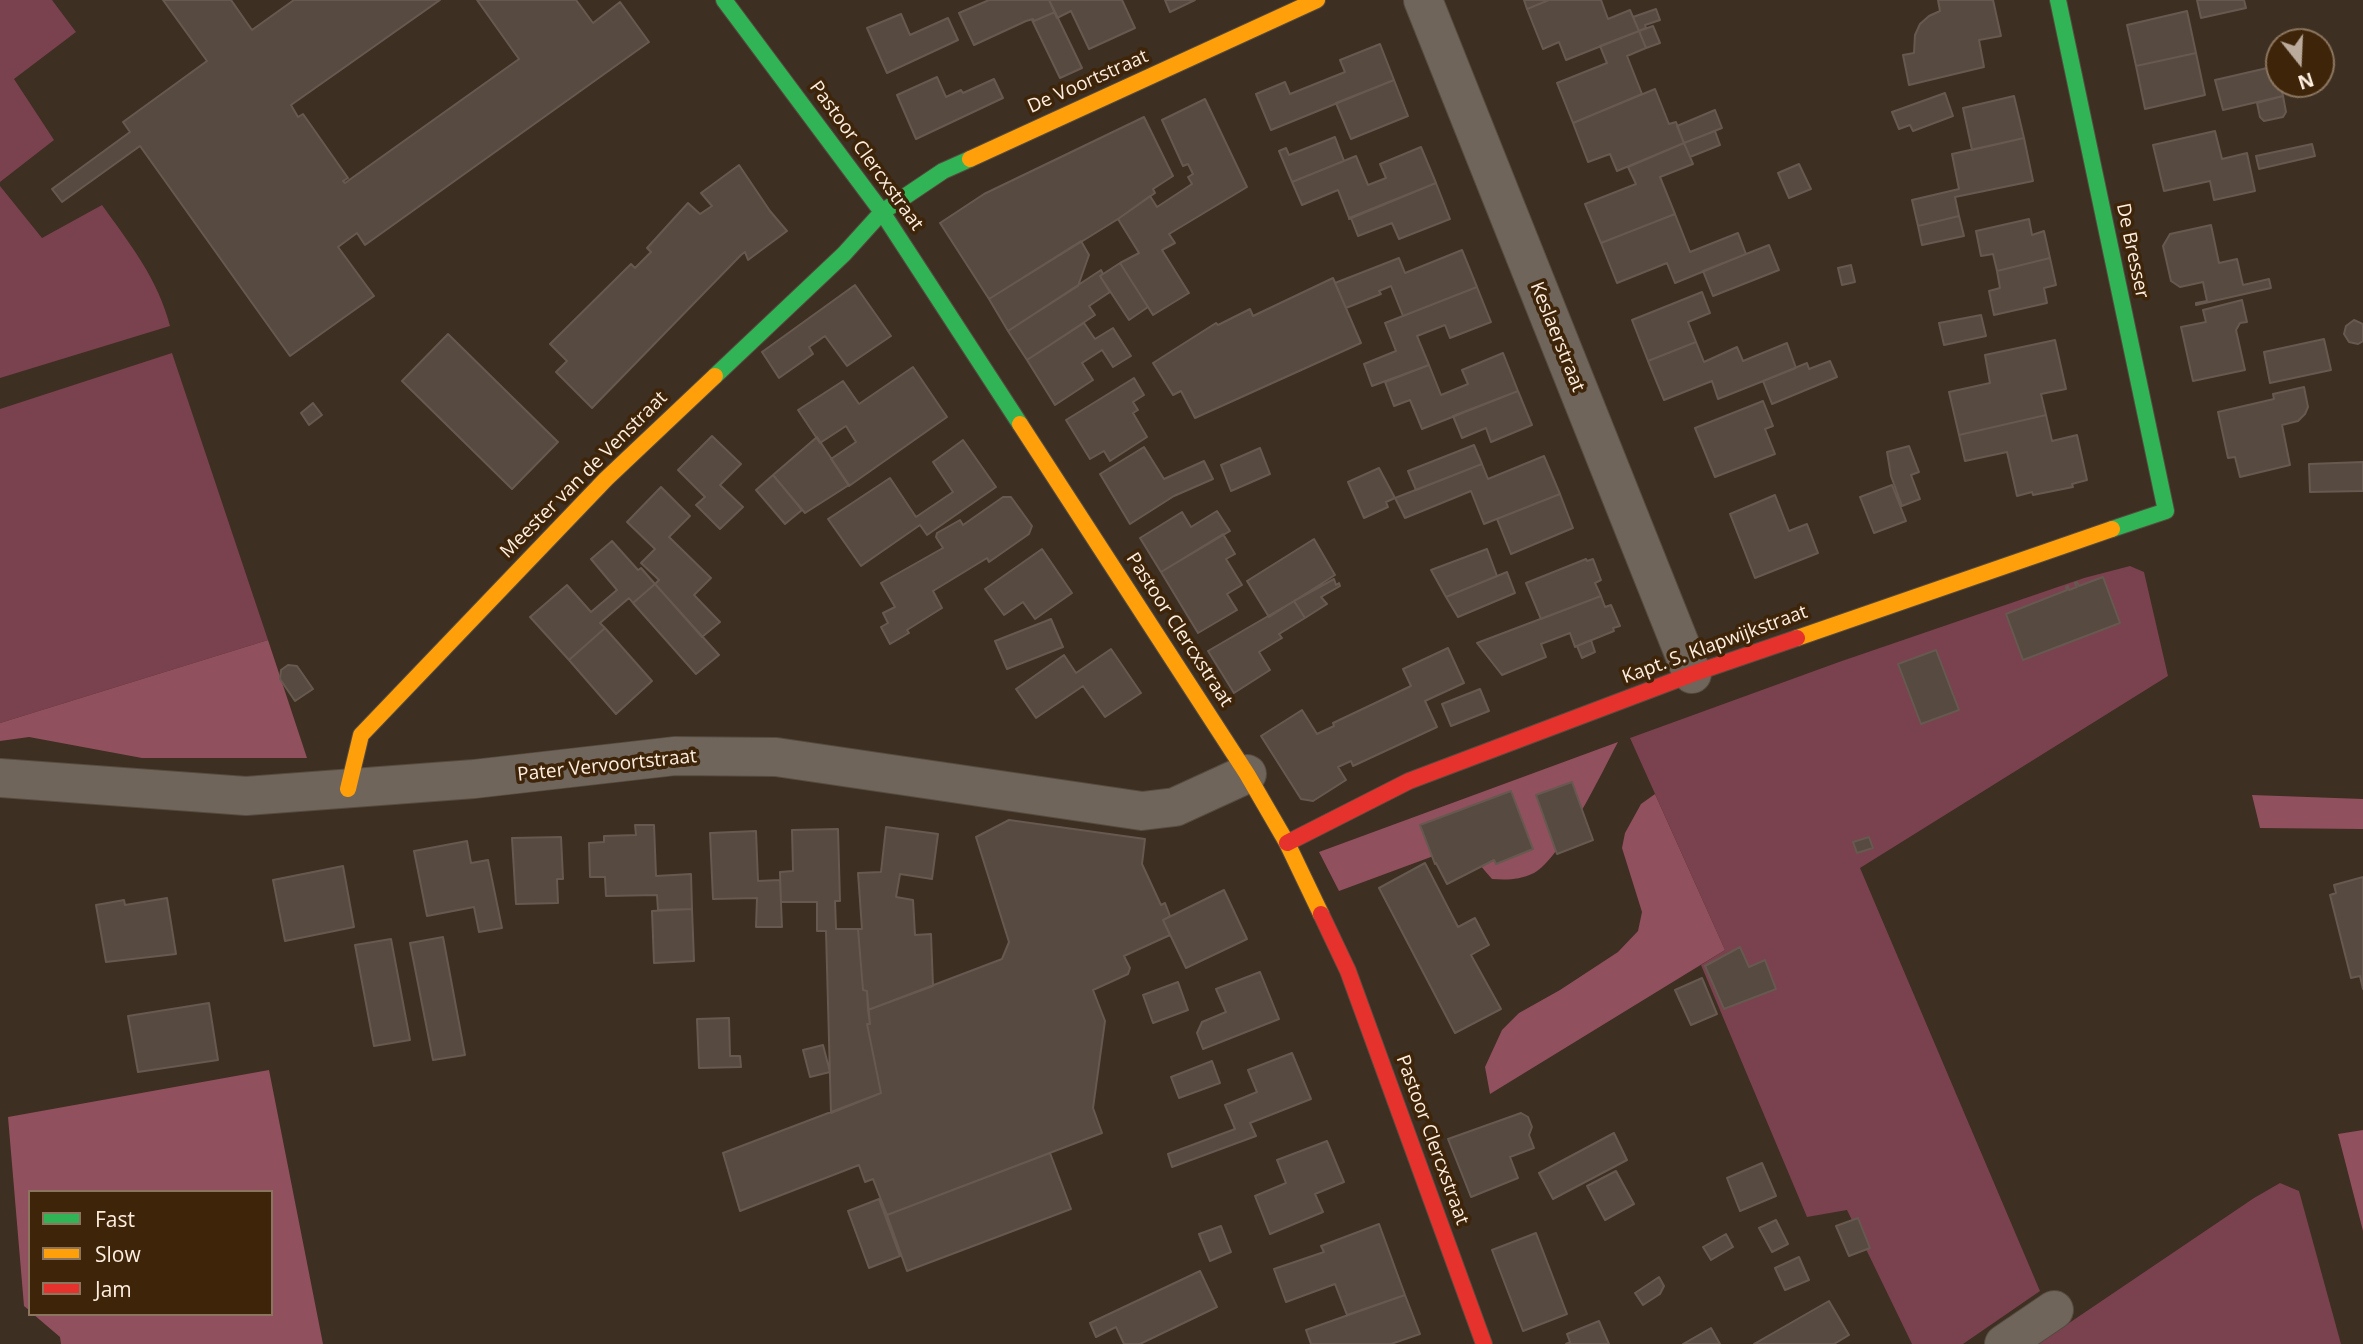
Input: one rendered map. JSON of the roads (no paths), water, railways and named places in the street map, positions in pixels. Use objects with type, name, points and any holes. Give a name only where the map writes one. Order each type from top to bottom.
[{"type":"street","name":"Pastoor Clercxstraat","points":[[724,0],[882,212],[1247,774],[1287,843],[1348,971],[1484,1344]]},
{"type":"street","name":"De Voortstraat","points":[[882,212],[943,171],[1317,0]]},
{"type":"street","name":"Keslaerstraat","points":[[1423,0],[1692,674]]},
{"type":"street","name":"De Bresser","points":[[2058,0],[2166,511]]},
{"type":"street","name":"Meester van de Venstraat","points":[[348,789],[361,735],[606,478],[844,254],[882,212]]},
{"type":"street","name":"Kapt. S. Klapwijkstraat","points":[[1287,843],[1409,780],[1692,674],[2166,511]]},
{"type":"street","name":"Pater Vervoortstraat","points":[[0,778],[246,796],[474,779],[675,756],[776,757],[1142,811],[1175,807],[1247,774]]},
{"type":"street","points":[[2004,1344],[2054,1310]]}]
